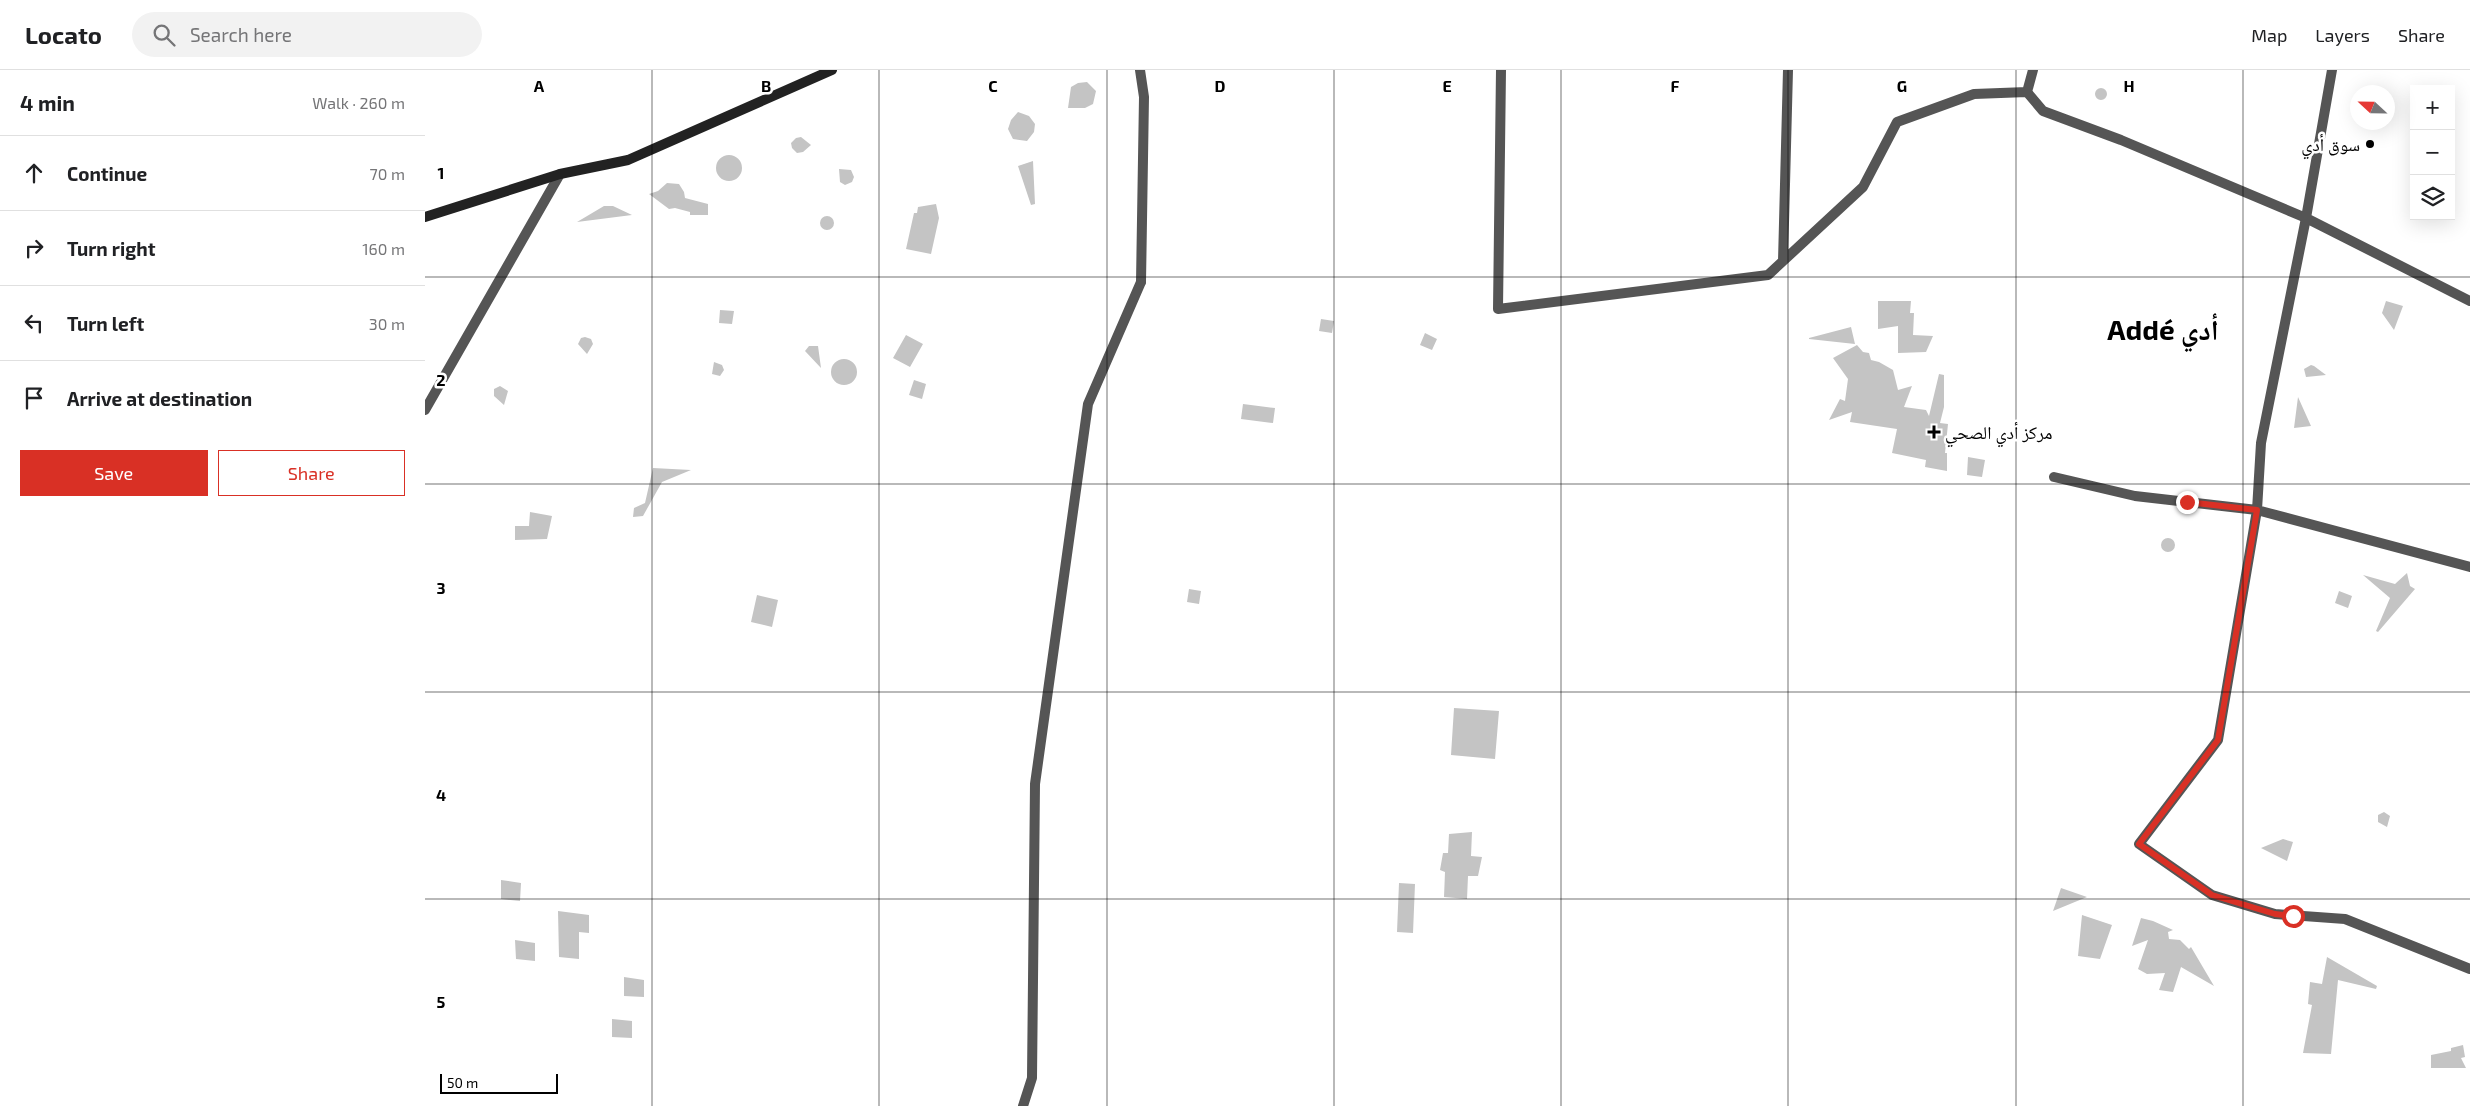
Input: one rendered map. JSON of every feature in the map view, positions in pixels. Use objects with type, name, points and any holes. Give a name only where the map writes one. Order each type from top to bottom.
[{"type":"main road","points":[[425,217],[560,174],[628,160],[831,70]]},
{"type":"street","points":[[1023,1106],[1032,1078],[1035,784],[1088,404],[1141,282],[1144,97],[1140,70]]},
{"type":"street","points":[[1501,70],[1498,309],[1768,275],[1863,187],[1897,122],[1974,94],[2027,92]]},
{"type":"street","points":[[1783,261],[1788,70]]},
{"type":"street","points":[[2027,92],[2033,70]]},
{"type":"street","points":[[2332,70],[2306,218],[2261,443],[2257,510],[2218,740],[2139,844],[2212,895],[2275,914],[2345,919],[2470,969]]},
{"type":"street","points":[[2027,92],[2043,111],[2121,140],[2306,218],[2470,301]]},
{"type":"street","points":[[425,410],[560,174]]},
{"type":"street","points":[[2054,477],[2135,496],[2257,510],[2470,567]]},
{"type":"building","points":[[1087,82],[1096,91],[1093,104],[1085,108],[1068,108],[1071,87],[1078,83]]},
{"type":"building","points":[[2099,88],[2103,88],[2107,94],[2103,100],[2099,100],[2095,96],[2095,92]]},
{"type":"building","points":[[1018,112],[1029,116],[1035,124],[1034,132],[1027,141],[1013,139],[1008,129],[1011,120]]},
{"type":"building","points":[[801,137],[811,145],[803,152],[797,153],[792,148],[791,143],[796,138]]},
{"type":"building","points":[[729,155],[738,159],[742,168],[738,177],[729,181],[720,177],[716,168],[720,159]]},
{"type":"building","points":[[1033,161],[1035,204],[1031,205],[1018,166]]},
{"type":"building","points":[[839,169],[851,170],[854,177],[852,182],[845,185],[840,182]]},
{"type":"building","points":[[667,183],[679,184],[685,198],[708,204],[708,215],[690,215],[690,212],[675,208],[669,209],[649,194],[658,191]]},
{"type":"building","points":[[936,204],[939,218],[931,254],[906,249],[914,213],[917,213],[918,207]]},
{"type":"building","points":[[604,206],[613,206],[632,215],[577,222]]},
{"type":"building","points":[[827,216],[832,218],[834,223],[832,228],[827,230],[822,228],[820,223],[822,218]]},
{"type":"building","points":[[1878,301],[1911,301],[1910,313],[1914,313],[1913,335],[1933,336],[1926,352],[1898,353],[1898,326],[1878,329]]},
{"type":"building","points":[[2386,301],[2403,306],[2394,330],[2382,313]]},
{"type":"building","points":[[720,310],[734,311],[732,324],[719,323]]},
{"type":"building","points":[[1321,319],[1334,321],[1332,333],[1319,331]]},
{"type":"building","points":[[1851,327],[1855,344],[1809,339],[1809,338]]},
{"type":"building","points":[[1425,333],[1437,339],[1432,350],[1420,345]]},
{"type":"building","points":[[906,335],[923,344],[910,367],[893,358]]},
{"type":"building","points":[[581,338],[591,339],[593,344],[587,354],[578,344]]},
{"type":"building","points":[[1857,345],[1863,352],[1869,353],[1871,360],[1893,370],[1898,390],[1912,386],[1904,407],[1926,410],[1929,416],[1939,374],[1944,375],[1944,407],[1940,423],[1948,424],[1945,453],[1947,453],[1947,471],[1925,467],[1926,460],[1892,453],[1897,429],[1850,422],[1852,412],[1829,420],[1840,399],[1845,401],[1848,379],[1833,358]]},
{"type":"building","points":[[809,346],[818,346],[821,368],[805,351]]},
{"type":"building","points":[[844,359],[853,363],[857,372],[853,381],[844,385],[835,381],[831,372],[835,363]]},
{"type":"building","points":[[714,362],[722,365],[724,370],[720,376],[712,374]]},
{"type":"building","points":[[2311,365],[2326,375],[2306,377],[2304,369]]},
{"type":"building","points":[[914,380],[926,384],[922,399],[909,395]]},
{"type":"building","points":[[500,386],[508,391],[504,405],[494,396],[494,389]]},
{"type":"building","points":[[2298,397],[2311,426],[2294,428]]},
{"type":"building","points":[[1243,404],[1275,408],[1273,423],[1241,419]]},
{"type":"building","points":[[1968,457],[1985,460],[1982,477],[1967,475]]},
{"type":"building","points":[[653,468],[691,470],[662,482],[643,516],[633,517],[634,508],[645,503]]},
{"type":"building","points":[[530,512],[552,516],[547,539],[515,540],[515,526],[529,526]]},
{"type":"building","points":[[2165,538],[2171,538],[2175,545],[2171,552],[2165,552],[2161,548],[2161,542]]},
{"type":"building","points":[[2407,573],[2410,586],[2415,589],[2378,632],[2376,631],[2390,598],[2363,575],[2395,584]]},
{"type":"building","points":[[1189,589],[1201,591],[1199,604],[1187,602]]},
{"type":"building","points":[[2339,591],[2352,596],[2348,608],[2335,603]]},
{"type":"building","points":[[757,595],[778,600],[772,627],[751,622]]},
{"type":"building","points":[[1454,708],[1499,711],[1495,759],[1451,755]]},
{"type":"building","points":[[2384,812],[2390,816],[2387,827],[2378,822],[2378,815]]},
{"type":"building","points":[[1472,832],[1471,856],[1482,857],[1478,876],[1468,876],[1467,899],[1444,897],[1445,872],[1440,870],[1443,853],[1448,853],[1449,834]]},
{"type":"building","points":[[2283,839],[2293,842],[2287,861],[2261,848]]},
{"type":"building","points":[[501,880],[521,883],[520,901],[501,899]]},
{"type":"building","points":[[1399,883],[1415,884],[1413,933],[1397,932]]},
{"type":"building","points":[[2061,888],[2087,897],[2053,911]]},
{"type":"building","points":[[558,911],[589,915],[589,933],[579,932],[579,959],[559,957]]},
{"type":"building","points":[[2082,915],[2112,925],[2100,959],[2078,956]]},
{"type":"building","points":[[2141,918],[2173,930],[2168,932],[2169,939],[2180,940],[2189,949],[2191,947],[2214,986],[2181,967],[2173,992],[2159,990],[2165,973],[2147,974],[2138,969],[2148,940],[2132,946]]},
{"type":"building","points":[[515,940],[535,943],[535,961],[516,959]]},
{"type":"building","points":[[2327,957],[2377,986],[2376,989],[2338,980],[2331,1054],[2303,1053],[2312,1005],[2308,1004],[2310,982],[2322,984]]},
{"type":"building","points":[[624,977],[644,980],[644,997],[624,996]]},
{"type":"building","points":[[612,1019],[632,1021],[632,1038],[612,1037]]},
{"type":"building","points":[[2463,1045],[2465,1057],[2461,1058],[2466,1068],[2431,1068],[2431,1055],[2451,1051],[2451,1048]]},
{"type":"place","name":"سوق أدي","points":[[2370,144]]},
{"type":"place","name":"مركز أدي الصحي","points":[[1934,432]]},
{"type":"district","name":"Addé أدي","points":[[2163,329]]},
{"type":"route","points":[[2187,502],[2257,510],[2218,740],[2139,844],[2212,895],[2275,914],[2293,916]]}]
